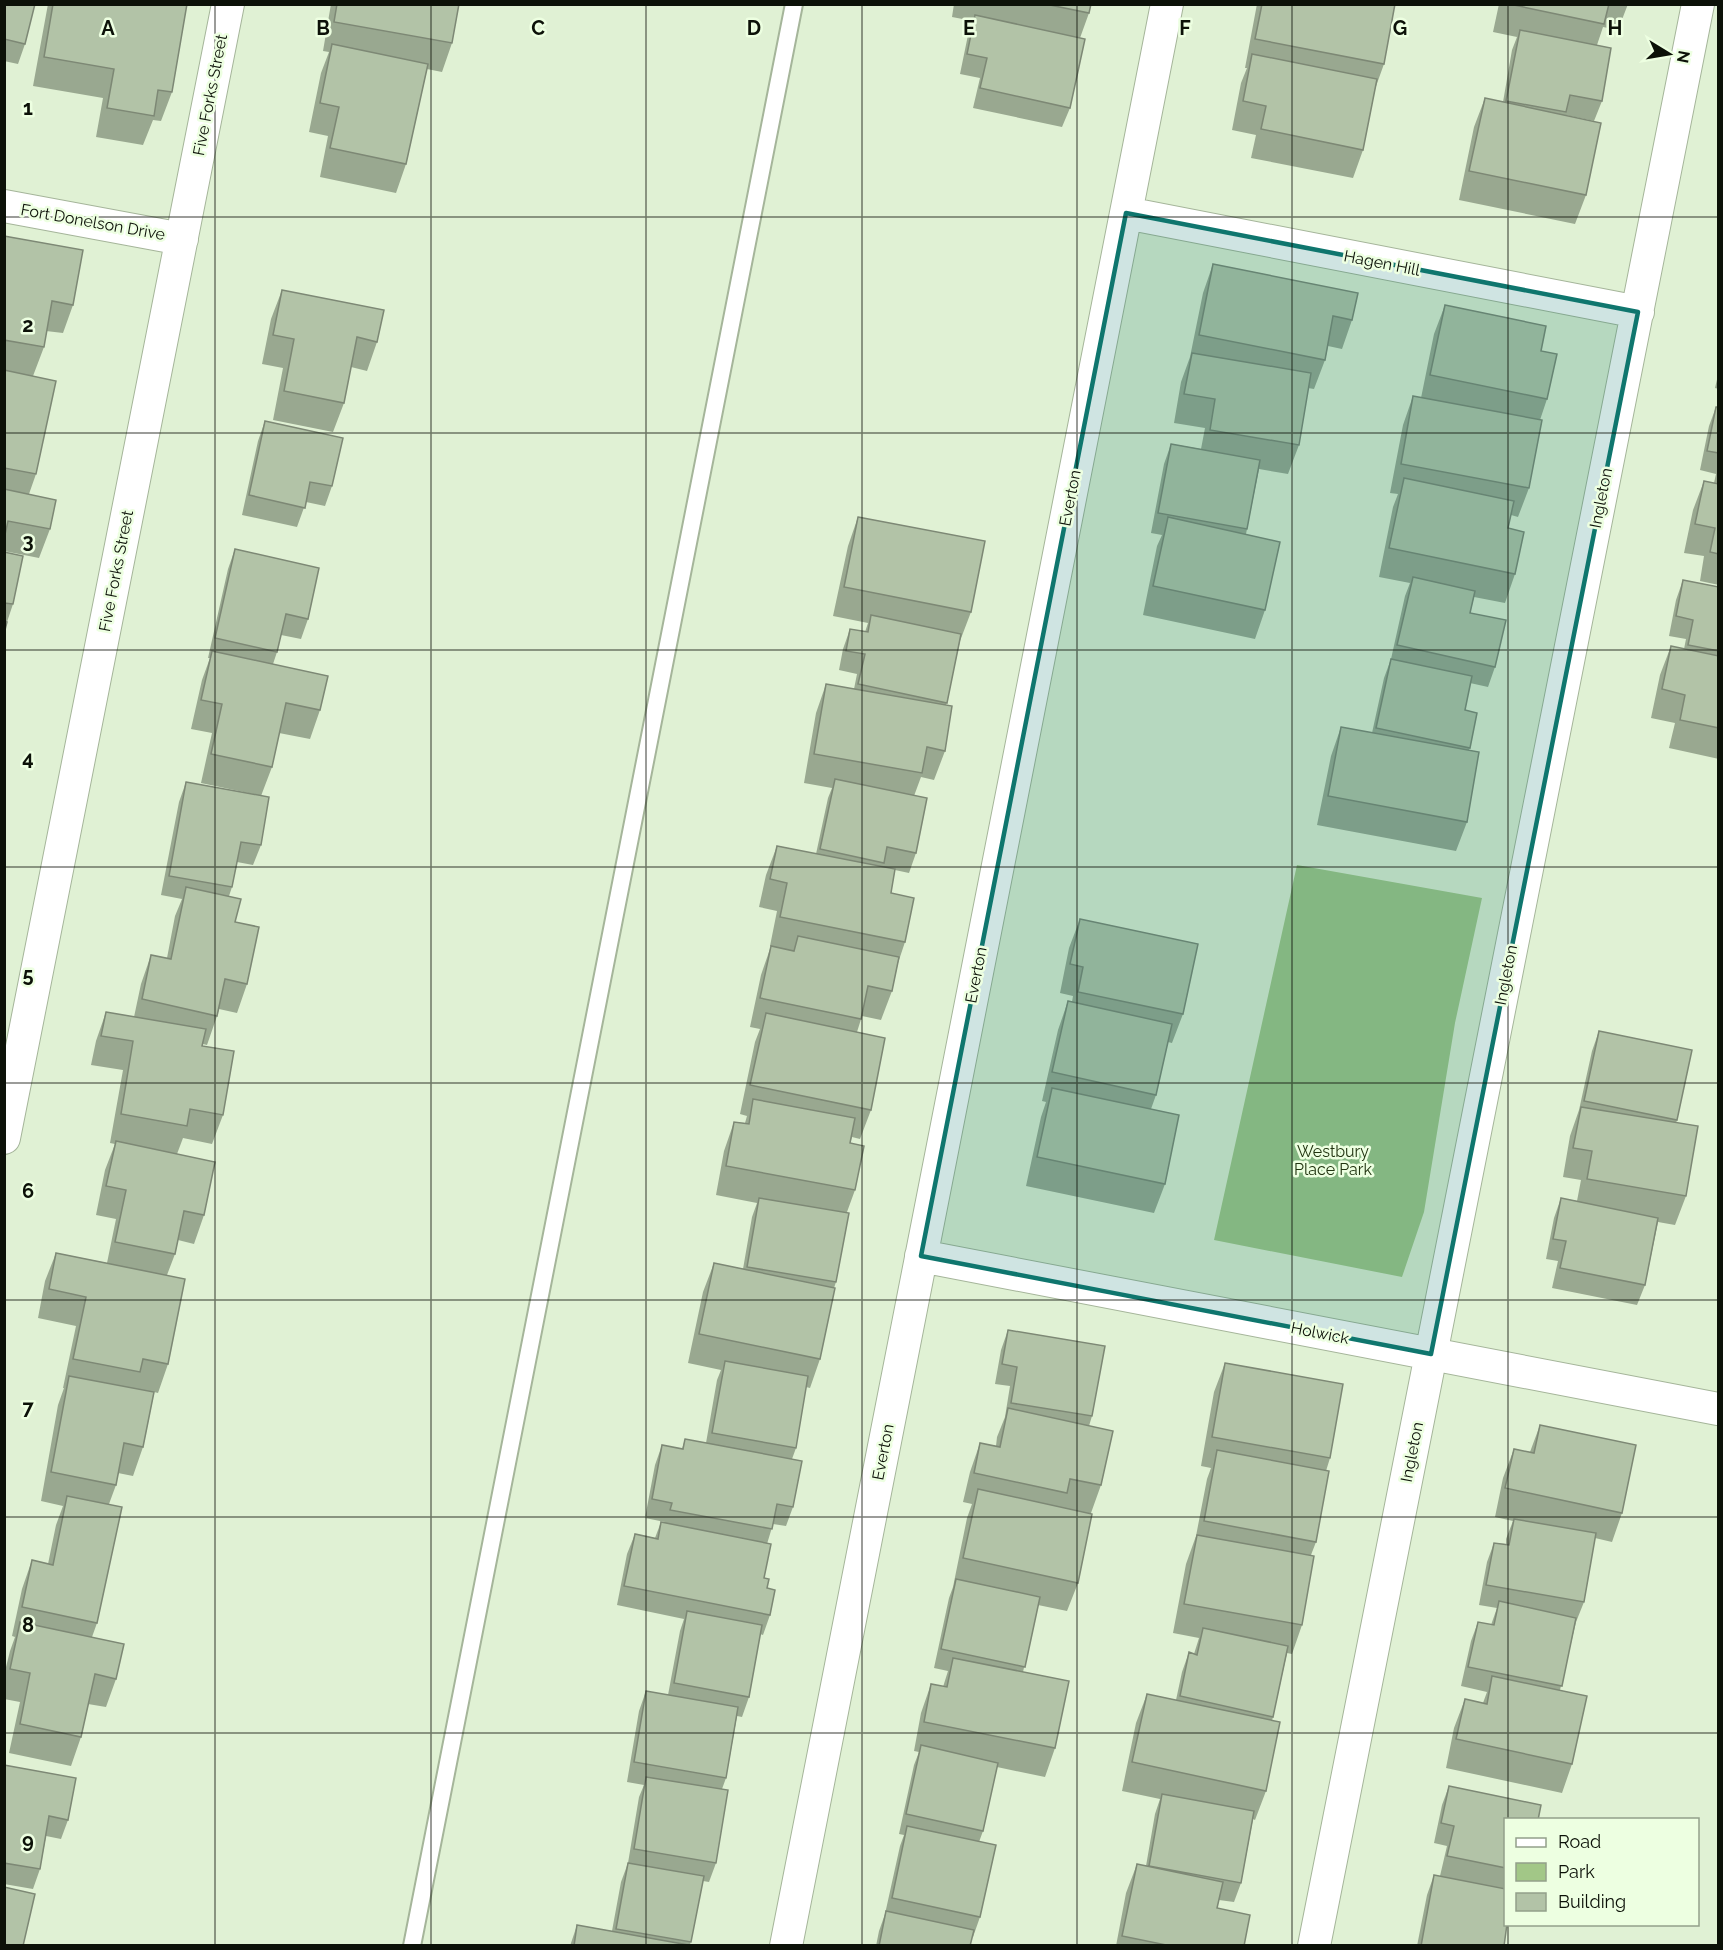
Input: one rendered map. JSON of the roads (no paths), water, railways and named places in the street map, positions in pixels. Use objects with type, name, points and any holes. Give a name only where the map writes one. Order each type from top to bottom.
[{"type":"street","name":"Five Forks Street","points":[[4,1138],[228,4]]},
{"type":"street","name":"Everton","points":[[786,1946],[1167,4]]},
{"type":"street","name":"Ingleton","points":[[1314,1946],[1698,4]]},
{"type":"street","name":"Fort Donelson Drive","points":[[4,206],[182,239]]},
{"type":"street","name":"Hagen Hill","points":[[1126,213],[1638,312]]},
{"type":"street","name":"Holwick","points":[[921,1257],[1719,1409]]},
{"type":"lane","points":[[412,1946],[794,4]]},
{"type":"park label","name":"Westbury Place Park","points":[[1333,1160]]}]
